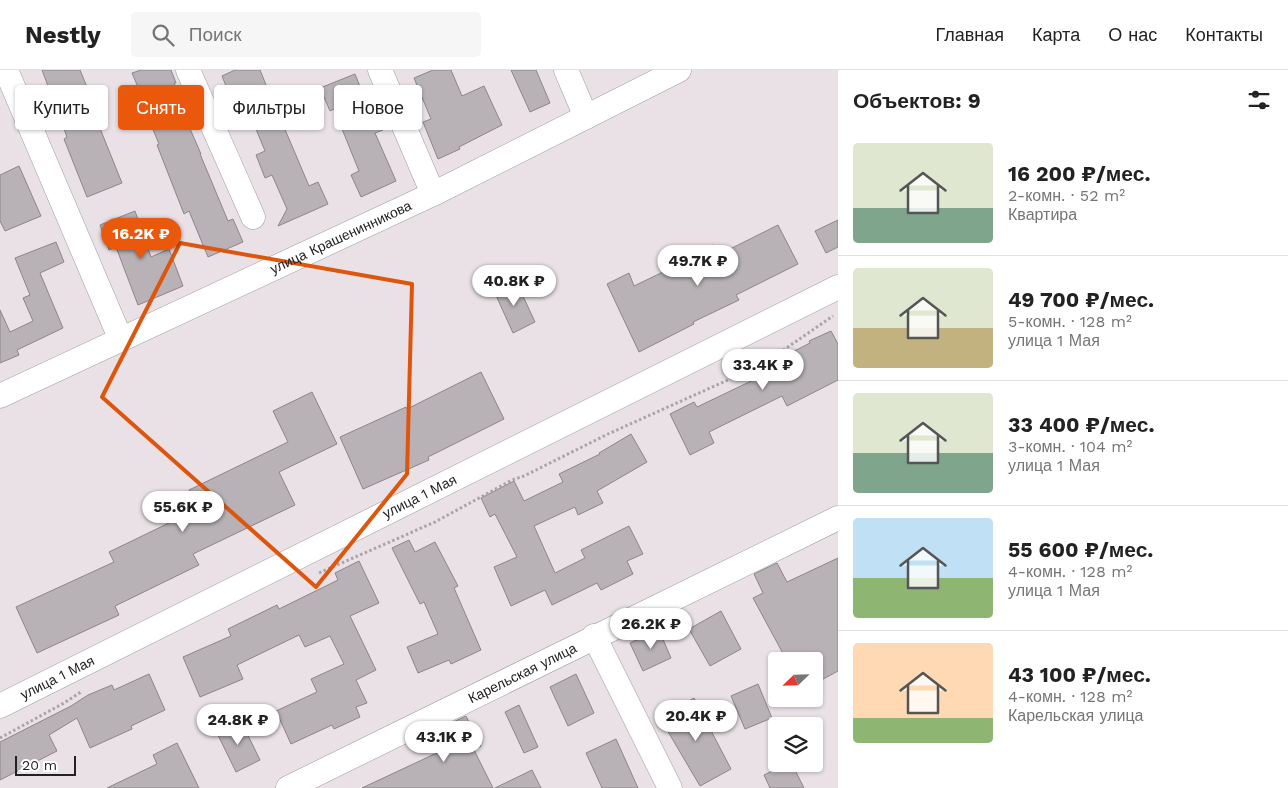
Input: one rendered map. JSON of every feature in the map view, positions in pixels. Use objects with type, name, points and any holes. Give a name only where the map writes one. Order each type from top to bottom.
[{"type":"street","points":[[6,70],[121,340]]},
{"type":"street","points":[[188,70],[253,217]]},
{"type":"street","points":[[380,70],[433,194]]},
{"type":"street","points":[[566,70],[586,117]]},
{"type":"street","name":"улица Крашенинникова","points":[[0,396],[433,194],[679,70]]},
{"type":"street","name":"улица 1 Мая","points":[[0,706],[838,287]]},
{"type":"street","name":"Карельская улица","points":[[288,788],[594,636],[838,518]]},
{"type":"street","points":[[594,636],[670,788]]},
{"type":"path","points":[[331,568],[435,522],[512,480],[739,375],[782,351],[838,313]]},
{"type":"highlighted area","points":[[180,243],[412,284],[407,474],[316,587],[102,397]]},
{"type":"building","points":[[42,70],[80,70],[86,85],[48,85]]},
{"type":"building","points":[[141,70],[171,70],[176,83],[174,83],[175,85],[137,85],[132,73]]},
{"type":"building","points":[[235,70],[260,70],[266,85],[226,85],[222,76]]},
{"type":"building","points":[[433,70],[451,70],[462,96],[484,86],[502,125],[438,159],[423,122],[431,119],[422,97],[422,85],[417,85],[414,78]]},
{"type":"building","points":[[511,70],[536,70],[550,103],[530,112]]},
{"type":"building","points":[[355,74],[359,85],[334,85],[334,109],[330,111],[324,97],[324,86]]},
{"type":"building","points":[[64,130],[101,130],[122,183],[87,197],[64,139],[67,137]]},
{"type":"building","points":[[153,130],[191,130],[228,221],[233,219],[243,242],[208,257],[189,211],[184,214],[157,145],[159,144]]},
{"type":"building","points":[[256,130],[285,130],[309,186],[318,182],[328,204],[278,226],[287,209],[272,175],[265,178],[256,155],[265,151]]},
{"type":"building","points":[[342,130],[383,130],[375,133],[396,181],[361,197],[351,175],[359,171]]},
{"type":"building","points":[[19,166],[41,216],[5,231],[0,221],[0,175]]},
{"type":"building","points":[[135,211],[151,257],[169,249],[183,286],[138,305],[116,247],[109,250],[100,225]]},
{"type":"building","points":[[838,220],[838,247],[826,253],[815,231]]},
{"type":"building","points":[[778,225],[798,264],[736,295],[739,300],[693,322],[694,324],[639,352],[607,284],[629,273],[634,286],[692,258],[691,255],[713,245],[718,255]]},
{"type":"building","points":[[56,242],[64,262],[40,273],[63,328],[17,350],[19,355],[0,363],[0,310],[10,332],[33,321],[23,298],[30,295],[15,258]]},
{"type":"building","points":[[516,281],[535,322],[513,333],[494,291]]},
{"type":"building","points":[[831,331],[838,344],[838,380],[787,406],[782,396],[709,432],[714,443],[690,455],[670,414],[694,402],[697,407],[770,372],[767,365]]},
{"type":"building","points":[[481,372],[504,419],[428,457],[429,460],[363,489],[340,437],[406,407],[407,409]]},
{"type":"building","points":[[312,392],[337,444],[279,472],[295,505],[193,554],[199,565],[115,606],[119,615],[37,653],[16,607],[114,562],[109,552],[198,509],[189,490],[288,442],[273,411]]},
{"type":"building","points":[[631,434],[647,462],[597,491],[603,503],[578,515],[575,507],[534,526],[555,573],[585,558],[581,550],[629,526],[643,554],[627,561],[633,574],[601,590],[597,583],[552,605],[545,590],[511,606],[494,567],[517,557],[495,514],[490,517],[481,498],[514,481],[524,501],[563,482],[559,474],[600,454]]},
{"type":"building","points":[[409,540],[415,552],[435,542],[458,586],[454,588],[481,650],[451,664],[449,660],[418,673],[407,647],[438,634],[424,602],[420,604],[392,548]]},
{"type":"building","points":[[838,558],[838,671],[823,679],[823,652],[782,652],[753,598],[763,593],[754,574],[777,563],[787,582]]},
{"type":"building","points":[[359,561],[379,603],[350,616],[376,670],[356,680],[367,703],[356,707],[360,717],[334,729],[332,725],[291,744],[276,711],[317,692],[311,679],[344,664],[330,636],[305,647],[299,635],[237,665],[243,679],[200,697],[183,657],[231,636],[228,629],[277,605],[279,609],[338,580],[335,573]]},
{"type":"building","points":[[721,611],[741,649],[710,666],[689,629]]},
{"type":"building","points":[[659,630],[671,658],[643,671],[630,643]]},
{"type":"building","points":[[149,674],[165,710],[131,726],[132,729],[90,748],[77,718],[49,735],[57,751],[0,780],[0,742],[71,706],[88,695],[112,685],[114,690]]},
{"type":"building","points":[[576,674],[594,713],[568,726],[550,687]]},
{"type":"building","points":[[758,684],[772,717],[745,729],[731,696]]},
{"type":"building","points":[[694,698],[731,769],[700,786],[660,718]]},
{"type":"building","points":[[519,705],[538,747],[524,753],[505,712]]},
{"type":"building","points":[[466,716],[481,746],[474,750],[493,788],[362,788],[441,751],[432,732]]},
{"type":"building","points":[[240,719],[260,760],[236,772],[216,731]]},
{"type":"building","points":[[616,739],[638,788],[602,788],[586,753]]},
{"type":"building","points":[[177,743],[199,788],[107,788],[157,764],[153,755]]},
{"type":"building","points":[[532,770],[541,788],[495,788]]},
{"type":"building","points":[[770,772],[796,772],[804,788],[770,788],[764,775]]}]
